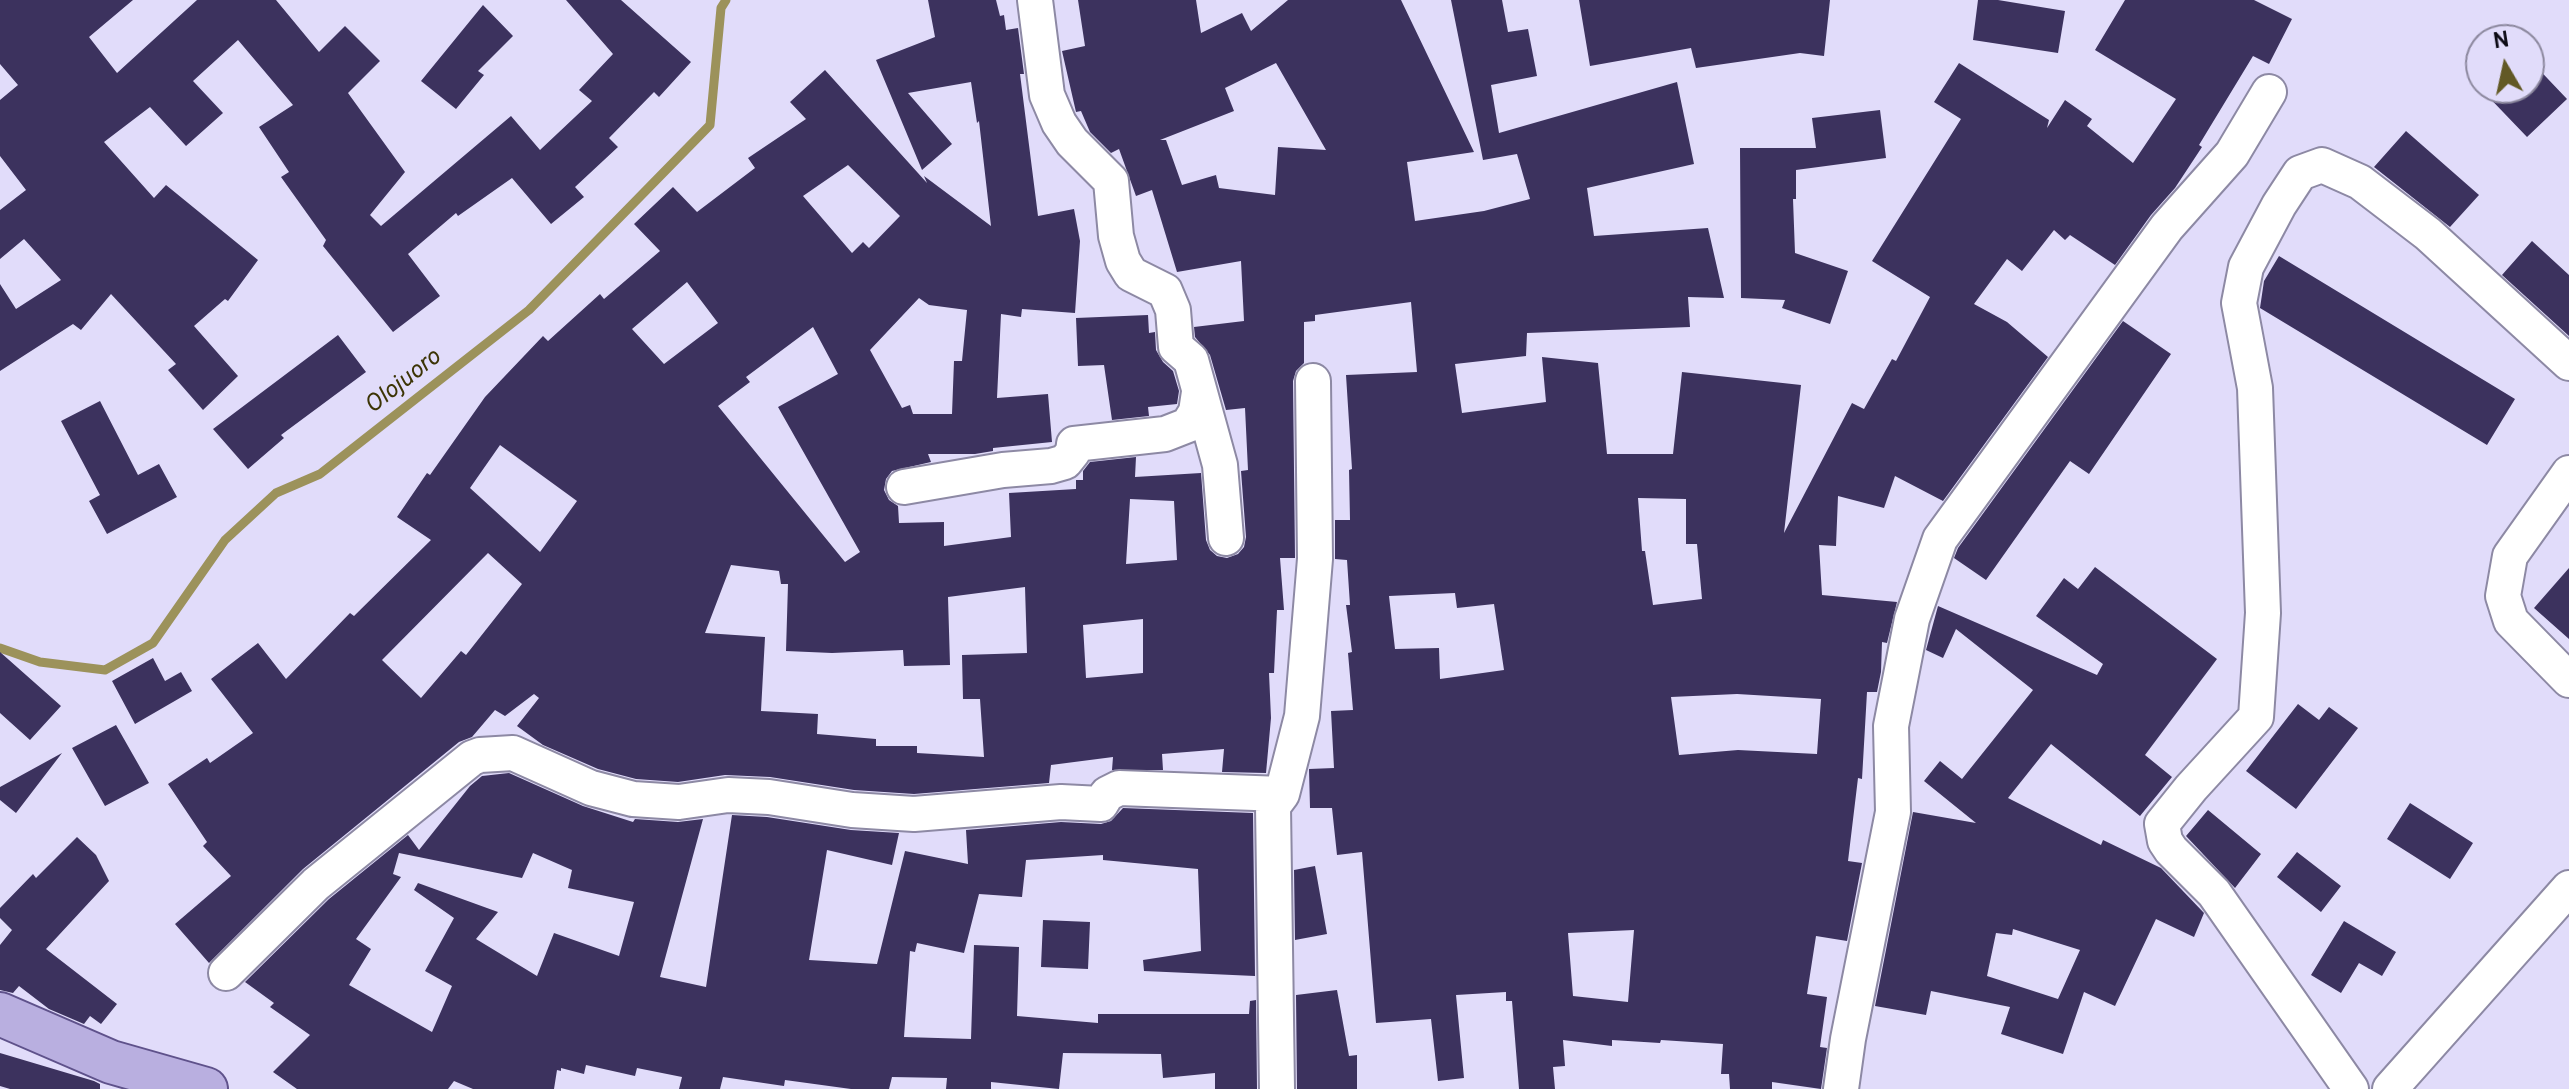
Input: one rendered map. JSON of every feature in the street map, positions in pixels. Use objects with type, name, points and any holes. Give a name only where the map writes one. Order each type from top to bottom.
[{"type":"main road","points":[[0,1014],[111,1062],[206,1089]]},
{"type":"street","points":[[1035,0],[1047,95],[1059,123],[1072,142],[1111,181],[1116,236],[1123,261],[1131,274],[1165,291],[1173,310],[1176,347],[1191,360],[1220,465],[1226,538]]},
{"type":"street","points":[[1841,1089],[1893,812],[1891,726],[1912,619],[1940,539],[2167,227],[2232,154],[2269,92]]},
{"type":"street","points":[[2351,1089],[2214,893],[2165,841],[2162,824],[2256,717],[2263,613],[2255,388],[2239,303],[2246,267],[2300,173],[2322,165],[2360,182],[2428,234],[2569,363]]},
{"type":"street","points":[[1277,1089],[1273,806],[1282,794],[1302,716],[1315,559],[1313,381]]},
{"type":"street","points":[[904,487],[1003,470],[1051,466],[1065,462],[1073,452],[1074,444],[1165,434],[1188,425],[1196,412],[1199,392]]},
{"type":"street","points":[[2569,473],[2510,556],[2503,596],[2511,621],[2569,680]]},
{"type":"street","points":[[226,973],[316,884],[472,758],[480,755],[513,753],[591,788],[633,799],[679,802],[728,795],[755,796],[852,810],[914,814],[1061,802],[1101,804],[1107,794],[1119,788],[1282,794]]},
{"type":"street","points":[[2390,1089],[2569,888]]},
{"type":"building","points":[[0,0],[133,0],[89,37],[117,73],[197,0],[276,0],[319,52],[345,26],[380,61],[348,93],[405,172],[370,215],[381,226],[511,116],[540,150],[592,101],[579,90],[613,54],[566,0],[621,0],[691,62],[659,97],[654,92],[609,138],[618,147],[575,187],[584,197],[551,224],[512,178],[458,216],[456,213],[408,254],[440,296],[393,332],[323,246],[326,240],[281,177],[289,172],[259,127],[293,105],[238,40],[193,81],[223,113],[186,146],[150,107],[104,142],[154,198],[166,185],[258,260],[228,301],[225,299],[194,326],[238,376],[203,410],[168,370],[176,364],[111,294],[81,330],[73,324],[0,371],[0,284],[16,309],[61,280],[24,239],[0,259],[0,210],[26,190],[0,156],[0,100],[18,85],[0,64]]},
{"type":"building","points":[[928,0],[996,0],[1000,16],[1004,15],[1006,30],[1018,28],[1024,74],[1020,74],[1038,216],[1074,209],[1080,241],[1075,313],[1022,309],[1021,317],[1001,314],[997,398],[1048,394],[1052,442],[993,448],[993,451],[975,454],[928,454],[931,462],[892,471],[886,479],[884,490],[889,500],[898,506],[899,523],[944,522],[944,546],[1011,537],[1009,493],[1076,489],[1076,480],[1083,480],[1083,471],[1090,462],[1136,457],[1135,477],[1201,473],[1206,540],[1217,556],[1227,558],[1238,554],[1244,547],[1246,537],[1241,471],[1248,470],[1245,408],[1226,410],[1210,355],[1195,337],[1194,327],[1244,321],[1241,261],[1177,272],[1152,190],[1136,196],[1119,149],[1111,153],[1090,132],[1081,111],[1076,112],[1062,51],[1085,46],[1078,0],[1196,0],[1201,33],[1242,13],[1251,31],[1288,0],[1401,0],[1474,152],[1407,162],[1415,221],[1484,211],[1530,199],[1517,154],[1483,160],[1451,0],[1502,0],[1508,32],[1528,29],[1537,76],[1491,85],[1499,133],[1677,82],[1694,164],[1587,188],[1594,236],[1708,228],[1724,298],[1688,297],[1690,327],[1527,333],[1526,356],[1455,364],[1462,413],[1546,402],[1542,357],[1598,363],[1607,454],[1673,454],[1682,372],[1801,385],[1784,533],[1852,403],[1864,409],[1892,359],[1896,361],[1930,297],[1872,261],[1961,119],[1934,102],[1959,63],[2049,120],[2047,128],[2065,100],[2092,119],[2087,126],[2133,163],[2176,99],[2095,50],[2125,0],[2254,0],[2292,19],[2269,64],[2253,56],[2175,188],[2115,265],[2070,235],[2065,240],[2054,230],[2022,271],[2007,259],[1974,304],[2007,322],[2048,357],[1943,501],[1895,476],[1884,508],[1838,496],[1836,546],[1819,545],[1822,595],[1897,602],[1887,643],[1882,642],[1877,692],[1867,692],[1862,779],[1858,778],[1848,861],[1862,863],[1847,941],[1816,936],[1807,994],[1827,997],[1820,1047],[1827,1048],[1821,1089],[1772,1082],[1772,1089],[1730,1089],[1729,1074],[1721,1074],[1723,1044],[1612,1040],[1612,1046],[1563,1040],[1565,1066],[1553,1067],[1555,1089],[1519,1089],[1512,1001],[1506,1001],[1506,992],[1456,995],[1464,1078],[1438,1081],[1431,1019],[1376,1023],[1362,852],[1337,855],[1332,808],[1310,808],[1309,769],[1334,768],[1331,711],[1353,710],[1348,653],[1352,652],[1346,605],[1350,605],[1347,560],[1335,559],[1335,520],[1350,520],[1349,470],[1352,469],[1346,375],[1417,372],[1411,302],[1315,315],[1315,321],[1304,322],[1304,363],[1296,371],[1293,381],[1295,558],[1280,558],[1284,610],[1277,610],[1274,673],[1269,673],[1271,718],[1266,773],[1222,772],[1224,749],[1162,754],[1163,770],[1112,770],[1113,757],[1051,765],[1049,783],[914,794],[854,790],[770,777],[725,775],[678,782],[636,779],[598,769],[543,745],[517,726],[539,698],[534,694],[505,716],[495,710],[472,737],[459,742],[303,869],[209,963],[175,924],[231,876],[203,846],[207,842],[168,784],[207,758],[210,763],[253,733],[211,679],[258,643],[286,679],[350,613],[354,616],[431,540],[397,517],[427,473],[430,475],[485,397],[543,336],[548,341],[600,294],[604,299],[660,251],[634,224],[673,187],[697,212],[755,168],[748,158],[806,119],[790,102],[825,70],[927,183],[924,176],[991,226],[979,121],[977,123],[971,82],[908,93],[952,144],[922,170],[876,60],[935,37]],"holes":[[[1276,63],[1326,150],[1278,147],[1275,195],[1219,188],[1216,175],[1182,185],[1166,140],[1160,140],[1234,111],[1225,88]],[[848,165],[900,216],[869,248],[863,242],[852,253],[803,196]],[[687,282],[718,323],[664,364],[632,329]],[[919,298],[929,305],[967,310],[962,361],[954,361],[952,414],[913,414],[910,405],[902,408],[870,350]],[[813,327],[838,374],[778,407],[860,552],[845,562],[718,406],[750,382],[746,377]],[[500,445],[577,501],[540,552],[470,488]],[[1638,498],[1686,499],[1686,544],[1697,544],[1702,599],[1653,605],[1645,551],[1642,551]],[[1130,499],[1174,501],[1177,560],[1126,564]],[[488,553],[522,584],[466,655],[461,651],[421,698],[382,660]],[[731,565],[779,571],[781,584],[788,584],[786,651],[903,650],[904,666],[950,665],[948,597],[1025,587],[1027,653],[962,655],[963,699],[980,699],[984,757],[917,753],[917,746],[876,746],[876,739],[817,734],[818,714],[761,711],[765,637],[705,633]],[[1455,593],[1457,608],[1494,604],[1504,670],[1440,679],[1439,648],[1395,649],[1389,596]],[[1143,619],[1143,673],[1086,678],[1083,625]],[[1737,694],[1821,699],[1817,754],[1738,750],[1679,755],[1671,697]],[[1634,930],[1628,1002],[1573,996],[1568,933]]]},
{"type":"building","points":[[1579,0],[1830,0],[1824,56],[1800,53],[1696,68],[1691,48],[1590,66]]},
{"type":"building","points":[[1978,0],[1998,0],[2065,11],[2058,53],[1973,40]]},
{"type":"building","points":[[483,5],[513,36],[478,71],[484,75],[456,109],[421,81]]},
{"type":"building","points":[[2545,76],[2567,99],[2527,137],[2495,104],[2545,104]]},
{"type":"building","points":[[1880,110],[1886,158],[1796,170],[1796,199],[1793,199],[1795,253],[1848,271],[1830,324],[1782,308],[1785,300],[1741,298],[1740,148],[1816,148],[1812,118]]},
{"type":"building","points":[[2406,131],[2479,195],[2450,227],[2374,167]]},
{"type":"building","points":[[2532,241],[2569,275],[2569,336],[2502,275]]},
{"type":"building","points":[[2279,256],[2515,399],[2487,445],[2260,308],[2264,281]]},
{"type":"building","points":[[1148,315],[1149,333],[1155,332],[1156,350],[1173,371],[1179,391],[1177,404],[1148,407],[1149,416],[1112,420],[1104,365],[1078,366],[1076,318]]},
{"type":"building","points":[[2123,321],[2171,354],[2089,474],[2070,461],[1986,580],[1954,558],[1958,548]]},
{"type":"building","points":[[338,335],[366,372],[281,435],[284,438],[248,469],[213,429]]},
{"type":"building","points":[[100,401],[138,475],[159,464],[177,497],[107,534],[89,501],[100,495],[61,421]]},
{"type":"building","points":[[2095,567],[2217,659],[2145,755],[2172,777],[2140,816],[2051,744],[2008,798],[2101,845],[2103,840],[2161,868],[2204,913],[2194,937],[2156,919],[2115,1006],[2084,992],[2063,1054],[2001,1034],[2010,1007],[1931,991],[1926,1015],[1875,1006],[1913,812],[1976,823],[1924,781],[1940,761],[1962,779],[2033,690],[1956,629],[1943,658],[1926,650],[1938,606],[2097,675],[2103,664],[2036,616],[2064,578],[2078,589]],"holes":[[[2013,929],[2080,950],[2058,999],[1987,976],[1996,933],[2012,935]]]},
{"type":"building","points":[[2569,568],[2569,639],[2534,608]]},
{"type":"building","points":[[0,652],[61,706],[30,740],[0,713]]},
{"type":"building","points":[[153,658],[165,681],[181,672],[192,691],[135,724],[112,681]]},
{"type":"building","points":[[2298,704],[2319,720],[2329,707],[2358,728],[2296,809],[2246,771]]},
{"type":"building","points":[[116,725],[149,783],[105,806],[72,748]]},
{"type":"building","points":[[62,753],[16,813],[0,800],[0,787]]},
{"type":"building","points":[[509,773],[583,806],[633,822],[635,819],[678,822],[703,819],[660,977],[706,987],[732,815],[899,833],[892,865],[827,850],[809,960],[877,964],[905,851],[968,864],[966,830],[1061,822],[1101,824],[1111,821],[1123,808],[1253,813],[1255,976],[1144,971],[1143,960],[1201,951],[1198,869],[1103,860],[1103,855],[1026,860],[1022,897],[979,894],[964,953],[917,943],[915,952],[910,951],[904,1037],[971,1039],[974,945],[1019,947],[1017,1016],[1098,1023],[1098,1014],[1249,1014],[1250,1001],[1256,1000],[1257,1089],[1215,1089],[1215,1073],[1163,1078],[1161,1054],[1063,1053],[1059,1089],[991,1082],[991,1089],[946,1089],[947,1078],[892,1077],[889,1089],[851,1089],[785,1080],[784,1086],[723,1077],[720,1089],[679,1089],[682,1077],[637,1068],[635,1076],[586,1065],[584,1074],[561,1068],[561,1071],[557,1070],[554,1089],[473,1089],[454,1081],[448,1089],[297,1089],[273,1072],[310,1035],[270,1007],[274,1003],[245,982],[329,899],[408,835],[419,850],[470,786],[482,776]],"holes":[[[399,853],[522,878],[533,853],[572,870],[568,888],[634,902],[619,956],[554,933],[537,976],[476,939],[498,912],[418,883],[414,890],[454,918],[425,971],[452,986],[432,1032],[349,985],[371,949],[356,939],[401,877],[393,874]]]},
{"type":"building","points":[[2410,803],[2473,843],[2450,879],[2387,839]]},
{"type":"building","points":[[2208,810],[2261,854],[2235,888],[2186,836]]},
{"type":"building","points":[[77,837],[96,855],[109,881],[46,949],[117,1004],[101,1024],[90,1016],[84,1024],[49,1009],[19,986],[13,993],[0,990],[0,945],[12,930],[0,918],[0,908],[33,874],[36,878]]},
{"type":"building","points":[[2297,852],[2341,886],[2321,912],[2277,877]]},
{"type":"building","points":[[1315,866],[1327,934],[1295,940],[1294,870]]},
{"type":"building","points":[[1043,920],[1090,922],[1088,969],[1041,967]]},
{"type":"building","points":[[2344,921],[2396,952],[2382,976],[2359,963],[2341,993],[2311,975]]},
{"type":"building","points":[[1337,990],[1349,1056],[1357,1055],[1357,1089],[1297,1089],[1296,995]]},
{"type":"building","points":[[0,1053],[94,1081],[100,1084],[100,1089],[10,1089],[0,1086]]},
{"type":"waterway","name":"Olojuoro","points":[[0,648],[40,662],[105,670],[153,643],[225,540],[276,493],[320,474],[529,310],[710,125],[721,8],[726,0]]}]
